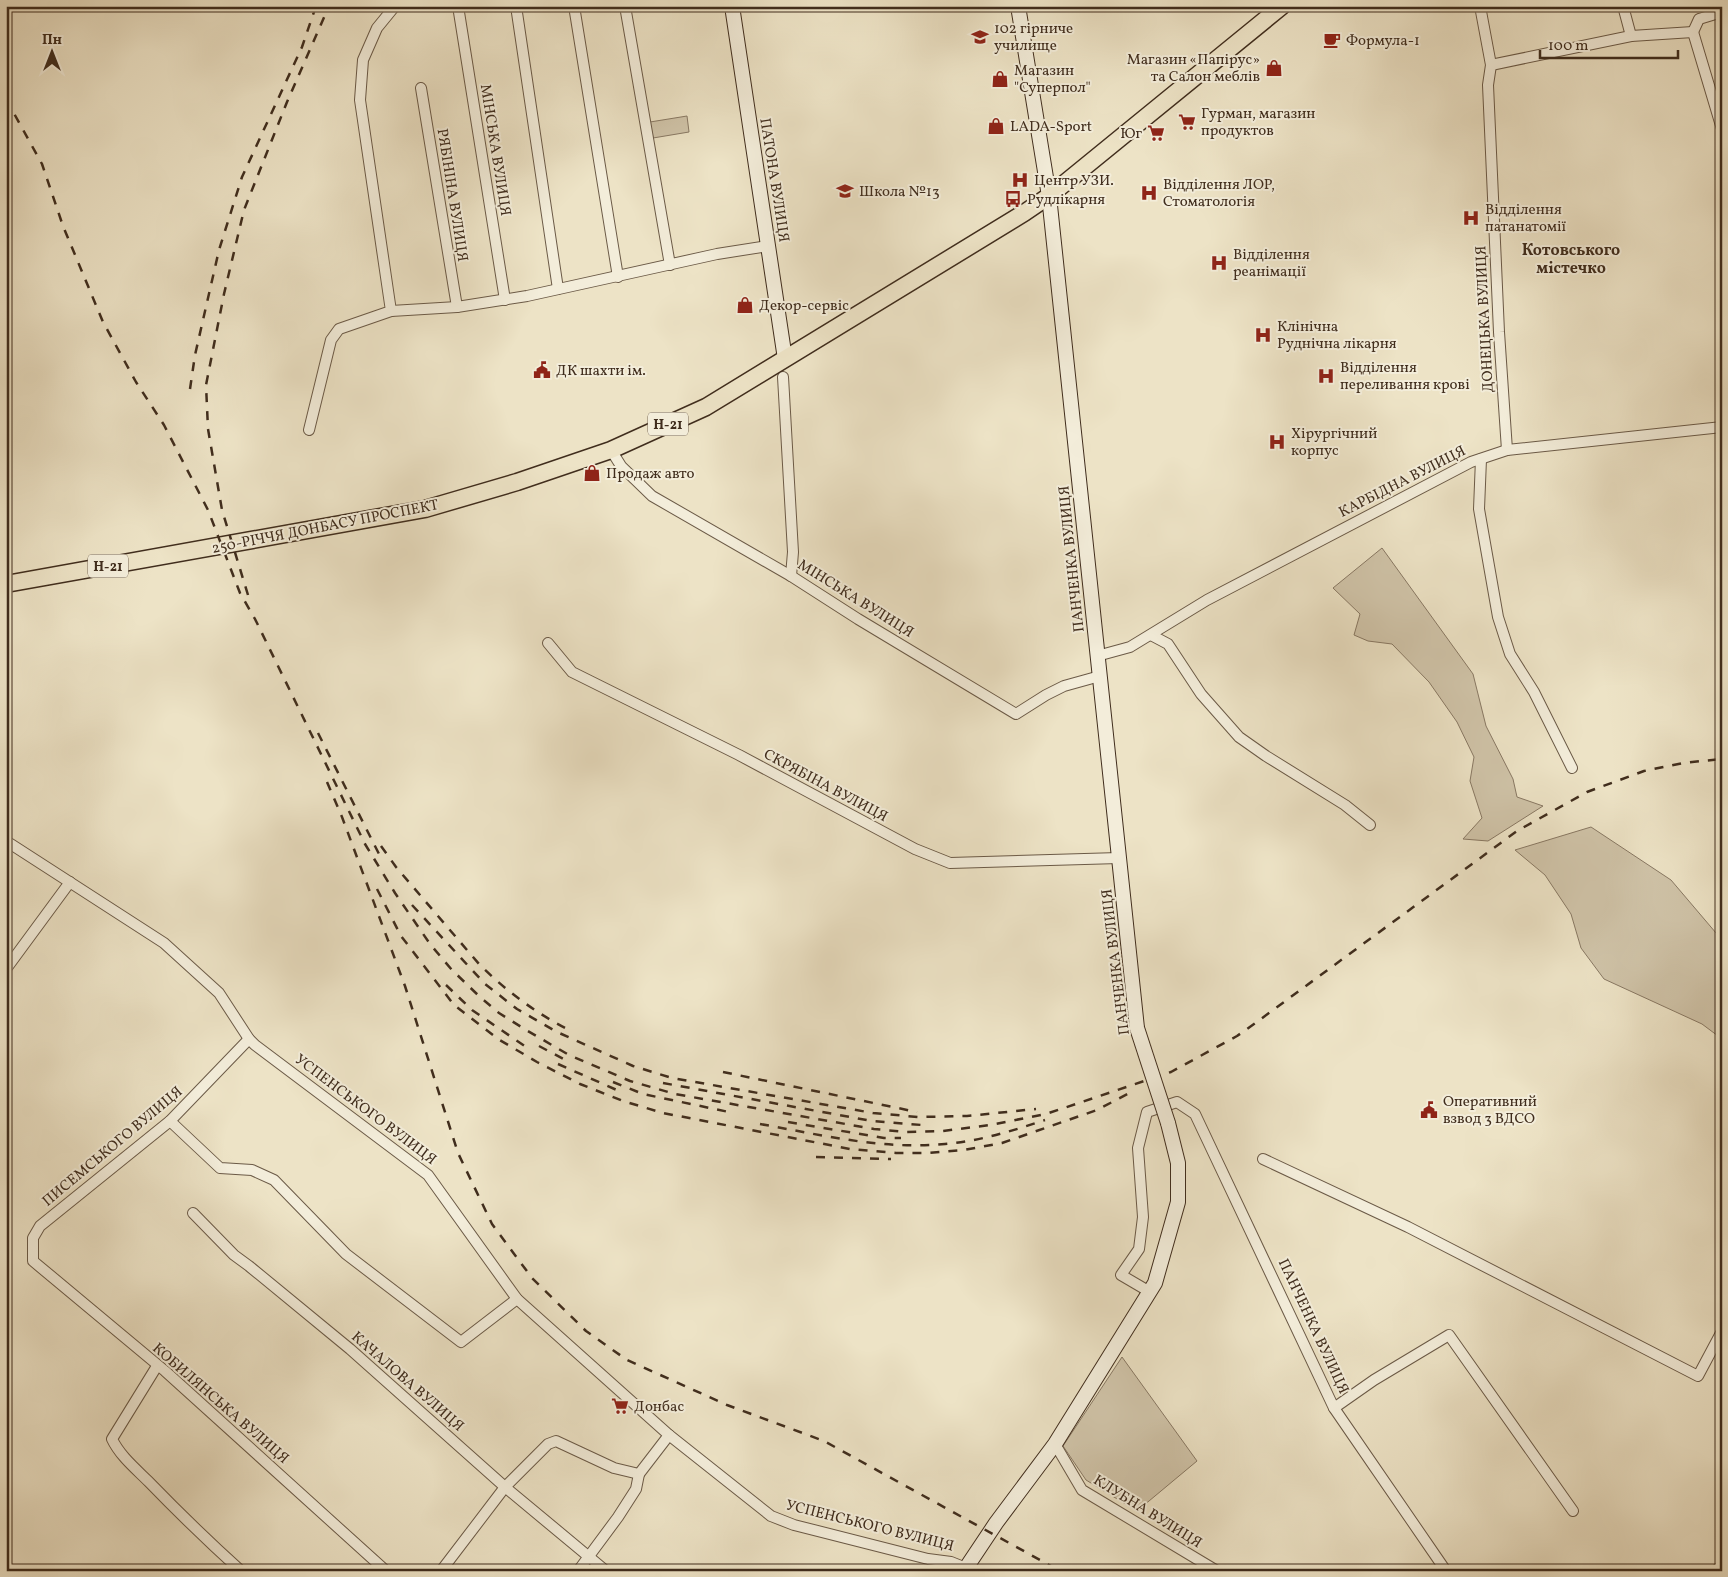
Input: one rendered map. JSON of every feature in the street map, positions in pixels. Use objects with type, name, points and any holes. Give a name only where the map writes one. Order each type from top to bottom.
[{"type":"main road","name":"250-РІЧЧЯ ДОНБАСУ ПРОСПЕКТ","points":[[6,584],[426,509],[517,482],[610,450],[706,406],[786,360],[1024,213],[1048,196],[1282,6]]},
{"type":"street","points":[[391,311],[360,100],[364,60],[377,28],[396,6]]},
{"type":"street","name":"МІНСЬКА ВУЛИЦЯ","points":[[458,6],[505,300]]},
{"type":"street","points":[[516,6],[558,289]]},
{"type":"street","points":[[574,6],[618,277]]},
{"type":"street","points":[[625,6],[670,265]]},
{"type":"street","name":"ПАТОНА ВУЛИЦЯ","points":[[732,6],[786,360]]},
{"type":"street","name":"ПАНЧЕНКА ВУЛИЦЯ","points":[[1018,6],[1048,196],[1137,1028],[1168,1123],[1178,1163],[1178,1202],[1155,1283],[1150,1292],[1121,1275],[1139,1249],[1143,1217],[1138,1148],[1146,1112],[1176,1102],[1196,1114],[1334,1408],[1446,1571]]},
{"type":"street","name":"ДОНЕЦЬКА ВУЛИЦЯ","points":[[1480,6],[1491,65],[1488,85],[1499,332],[1507,450]]},
{"type":"street","points":[[1623,6],[1631,36]]},
{"type":"street","points":[[1722,12],[1698,19],[1693,32],[1722,129]]},
{"type":"street","points":[[1491,65],[1631,36],[1693,32]]},
{"type":"street","name":"РЯБІНІНА ВУЛИЦЯ","points":[[421,88],[456,308]]},
{"type":"street","points":[[309,430],[331,340],[339,329],[391,311],[456,308],[505,300],[718,254],[768,246]]},
{"type":"street","points":[[783,377],[793,552],[791,576]]},
{"type":"street","name":"КАРБІДНА ВУЛИЦЯ","points":[[1097,656],[1130,647],[1207,600],[1471,462],[1507,450],[1722,427]]},
{"type":"street","name":"МІНСЬКА ВУЛИЦЯ","points":[[610,450],[621,466],[652,496],[791,576],[858,619],[1016,714],[1064,686],[1100,676]]},
{"type":"street","points":[[1481,459],[1479,509],[1498,617],[1510,654],[1534,692],[1572,768]]},
{"type":"street","points":[[1151,635],[1168,644],[1201,694],[1240,737],[1266,756],[1340,802],[1370,825]]},
{"type":"street","name":"СКРЯБІНА ВУЛИЦЯ","points":[[548,643],[572,672],[739,755],[915,849],[950,862],[1119,858]]},
{"type":"street","name":"УСПЕНСЬКОГО ВУЛИЦЯ","points":[[6,842],[164,943],[219,993],[250,1039],[428,1175],[517,1299],[669,1435],[772,1516],[794,1525],[928,1559],[951,1562],[967,1569]]},
{"type":"street","points":[[6,969],[70,882]]},
{"type":"street","name":"ПИСЕМСЬКОГО ВУЛИЦЯ","points":[[33,1261],[33,1238],[40,1226],[170,1120],[250,1039]]},
{"type":"street","points":[[170,1120],[220,1168],[252,1170],[274,1180],[346,1254],[461,1342],[517,1299]]},
{"type":"street","points":[[1263,1159],[1408,1227],[1698,1376],[1722,1331]]},
{"type":"street","name":"КАЧАЛОВА ВУЛИЦЯ","points":[[192,1213],[234,1255],[350,1349],[506,1488],[606,1571]]},
{"type":"street","name":"КОБИЛЯНСЬКА ВУЛИЦЯ","points":[[33,1261],[262,1458],[386,1571]]},
{"type":"street","points":[[967,1569],[996,1523],[1055,1444],[1150,1292]]},
{"type":"street","points":[[1334,1408],[1374,1380],[1449,1334],[1573,1511]]},
{"type":"street","points":[[157,1366],[112,1439],[116,1448],[129,1462],[194,1528],[241,1571]]},
{"type":"street","points":[[578,1571],[636,1489],[639,1474],[669,1435]]},
{"type":"street","points":[[441,1571],[506,1488],[548,1444],[556,1441],[614,1468],[639,1474]]},
{"type":"street","name":"КЛУБНА ВУЛИЦЯ","points":[[1055,1444],[1082,1490],[1217,1571]]},
{"type":"street","points":[[1715,1571],[1722,1566]]},
{"type":"shaded area","points":[[687,116],[689,132],[653,138],[650,122]]},
{"type":"shaded area","points":[[1382,548],[1473,674],[1486,726],[1513,779],[1517,797],[1543,806],[1488,841],[1463,839],[1482,818],[1470,781],[1474,757],[1457,722],[1429,682],[1392,644],[1368,641],[1354,635],[1360,614],[1333,588]]},
{"type":"shaded area","points":[[1591,827],[1671,880],[1722,940],[1722,1039],[1702,1024],[1604,979],[1581,948],[1571,914],[1545,875],[1515,850]]},
{"type":"shaded area","points":[[1122,1357],[1197,1461],[1137,1511],[1086,1480],[1063,1446]]},
{"type":"railway","points":[[190,389],[195,355],[219,250],[242,177],[302,47],[316,6]]},
{"type":"railway","points":[[248,595],[222,510],[208,429],[206,385],[224,294],[244,210],[287,102],[329,6]]},
{"type":"railway","points":[[6,99],[42,164],[63,226],[103,322],[136,382],[164,425],[208,510],[240,593],[255,619],[365,844],[395,893],[430,944],[452,970],[499,1013],[569,1055],[630,1081],[675,1094],[874,1129],[907,1132],[943,1131],[990,1125],[1046,1114],[1171,1072],[1237,1036],[1517,831],[1587,792],[1644,771],[1683,763],[1722,759]]},
{"type":"railway","points":[[318,733],[381,858]]},
{"type":"railway","points":[[327,782],[342,817],[405,986],[458,1153],[492,1224],[532,1278],[586,1331],[627,1360],[727,1405],[824,1441],[1060,1571]]},
{"type":"railway","points":[[381,846],[396,867],[479,964],[522,1001],[571,1031]]},
{"type":"railway","points":[[377,889],[401,936],[454,1005],[498,1039],[537,1062],[580,1084],[623,1101],[663,1113],[850,1149],[896,1153],[928,1153],[964,1150],[1002,1143],[1097,1110],[1135,1090]]},
{"type":"railway","points":[[412,905],[485,984],[517,1009],[557,1032],[633,1066],[672,1078],[873,1113],[918,1117],[967,1116],[1036,1109]]},
{"type":"railway","points":[[446,985],[472,1010],[529,1049]]},
{"type":"railway","points":[[539,1046],[569,1062]]},
{"type":"railway","points":[[558,1064],[619,1091]]},
{"type":"railway","points":[[723,1072],[917,1112]]},
{"type":"railway","points":[[613,1082],[643,1094],[729,1112]]},
{"type":"railway","points":[[663,1083],[872,1121],[922,1125]]},
{"type":"railway","points":[[760,1124],[829,1137],[875,1143],[922,1145],[958,1143],[983,1138],[1045,1120]]},
{"type":"railway","points":[[788,1122],[884,1138],[901,1138]]},
{"type":"railway","points":[[816,1157],[891,1159]]},
{"type":"place","name":"102 гірниче училище","points":[[980,37]]},
{"type":"place","name":"Формула-1","points":[[1332,40]]},
{"type":"place","name":"Магазин «Папірус» та Салон меблів","points":[[1274,68]]},
{"type":"place","name":"Магазин \"Суперпол\"","points":[[1000,79]]},
{"type":"place","name":"Гурман, магазин продуктов","points":[[1187,122]]},
{"type":"place","name":"LADA-Sport","points":[[996,126]]},
{"type":"place","name":"Юг","points":[[1156,133]]},
{"type":"place","name":"Центр УЗИ.","points":[[1020,180]]},
{"type":"place","name":"Школа №13","points":[[845,191]]},
{"type":"place","name":"Відділення ЛОР, Стоматологія","points":[[1149,193]]},
{"type":"place","name":"Рудлікарня","points":[[1013,199]]},
{"type":"place","name":"Відділення патанатомії","points":[[1471,218]]},
{"type":"place","name":"Відділення реанімації","points":[[1219,263]]},
{"type":"place","name":"Декор-сервіс","points":[[745,305]]},
{"type":"place","name":"Клінічна Руднічна лікарня","points":[[1263,335]]},
{"type":"place","name":"ДК шахти ім.","points":[[542,370]]},
{"type":"place","name":"Відділення переливання крові","points":[[1326,376]]},
{"type":"place","name":"Хірургічний корпус","points":[[1277,442]]},
{"type":"place","name":"Продаж авто","points":[[592,473]]},
{"type":"place","name":"Оперативний взвод 3 ВДСО","points":[[1429,1110]]},
{"type":"place","name":"Донбас","points":[[620,1406]]},
{"type":"district","name":"Котовського містечко","points":[[1571,258]]}]
